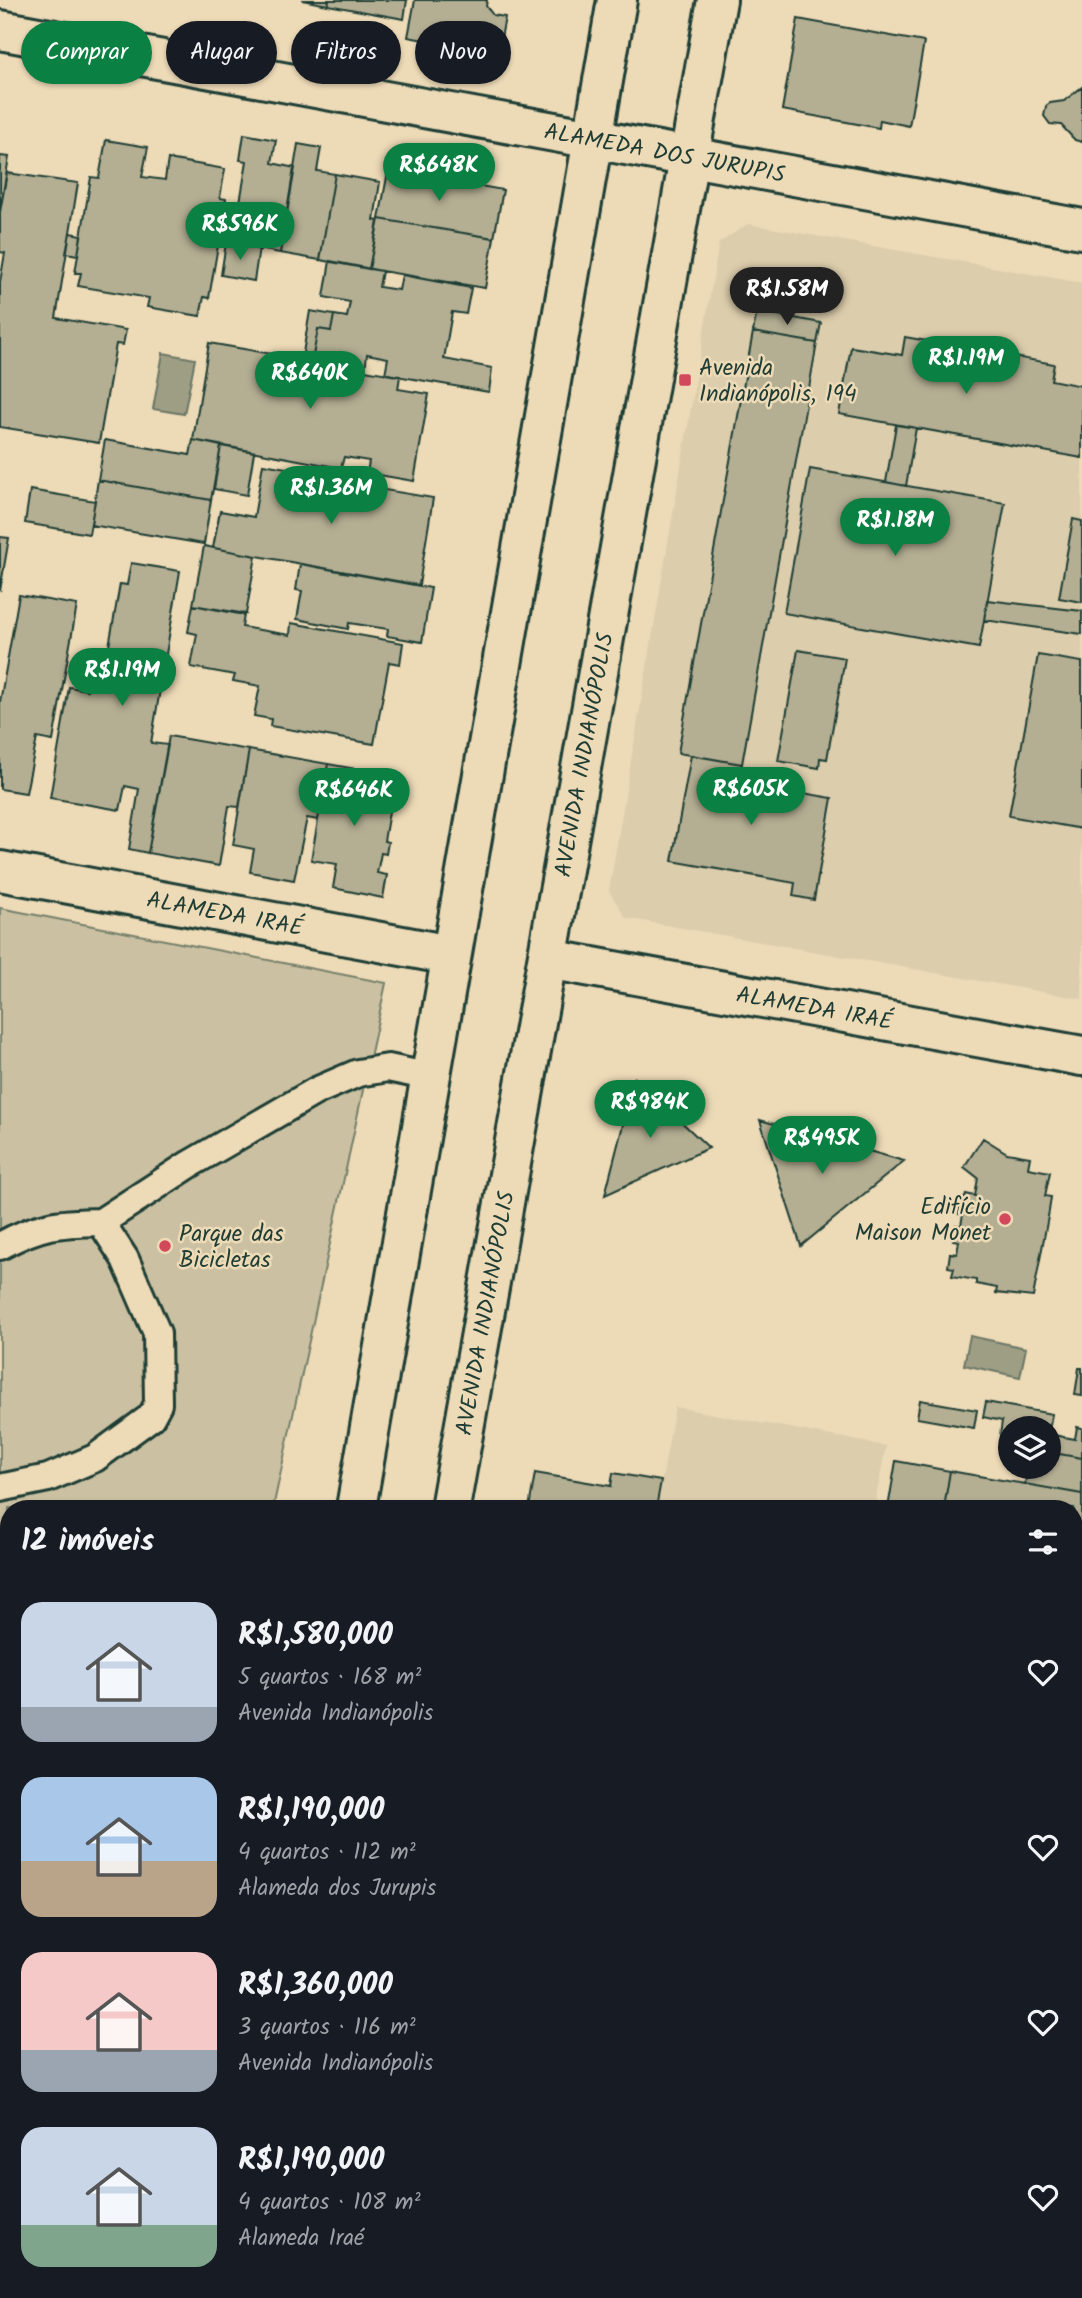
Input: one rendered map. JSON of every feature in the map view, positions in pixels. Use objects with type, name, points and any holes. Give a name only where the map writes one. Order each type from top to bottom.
[{"type":"main road","points":[[357,1500],[617,0]]},
{"type":"main road","name":"AVENIDA INDIANÓPOLIS","points":[[451,1500],[717,0]]},
{"type":"main road","name":"ALAMEDA DOS JURUPIS","points":[[0,30],[1082,229]]},
{"type":"main road","name":"ALAMEDA IRAÉ","points":[[0,871],[450,955]]},
{"type":"main road","name":"ALAMEDA IRAÉ","points":[[548,958],[1082,1056]]},
{"type":"lane","points":[[0,1246],[27,1230],[63,1222],[101,1222],[213,1150],[316,1091],[358,1073],[388,1068],[431,1077]]},
{"type":"lane","points":[[0,1488],[48,1478],[95,1458],[151,1417],[158,1405],[157,1333],[125,1259],[101,1222]]},
{"type":"shaded area","points":[[748,224],[1082,283],[1082,999],[626,918],[609,891],[719,243]]},
{"type":"shaded area","points":[[163,353],[195,359],[184,414],[153,409]]},
{"type":"shaded area","name":"Parque das Bicicletas","points":[[0,908],[386,983],[275,1500],[0,1500]]},
{"type":"shaded area","points":[[970,1336],[1026,1348],[1020,1377],[964,1365]]},
{"type":"shaded area","points":[[675,1407],[886,1446],[876,1500],[658,1500]]},
{"type":"building","points":[[302,0],[329,0],[328,5]]},
{"type":"building","points":[[329,0],[407,0],[404,19],[328,5]]},
{"type":"building","points":[[415,0],[487,0],[486,6],[493,15],[505,17],[504,21],[415,21],[415,38],[408,37]]},
{"type":"building","points":[[798,19],[924,42],[909,126],[880,120],[879,128],[782,110]]},
{"type":"building","points":[[1082,87],[1082,142],[1075,140],[1061,125],[1050,124],[1044,116],[1046,106],[1064,101]]},
{"type":"building","points":[[244,134],[276,140],[272,163],[295,168],[280,253],[226,243],[230,225],[236,226],[247,161],[240,160]]},
{"type":"building","points":[[106,140],[148,147],[142,177],[165,180],[168,159],[225,169],[220,198],[226,199],[209,298],[204,297],[200,316],[147,307],[149,298],[78,286],[81,273],[75,273],[91,177],[99,178]]},
{"type":"building","points":[[298,144],[321,148],[317,171],[335,174],[320,260],[280,253]]},
{"type":"building","points":[[0,156],[9,157],[0,212]]},
{"type":"building","points":[[390,161],[413,166],[412,174],[503,190],[494,238],[379,219]]},
{"type":"building","points":[[7,173],[78,183],[56,318],[126,330],[123,345],[116,344],[99,443],[0,427],[0,282],[5,253],[0,252],[0,212]]},
{"type":"building","points":[[335,174],[380,182],[374,220],[378,221],[369,269],[320,260]]},
{"type":"building","points":[[379,219],[494,238],[485,288],[369,269]]},
{"type":"building","points":[[70,233],[81,235],[78,255],[66,253]]},
{"type":"building","points":[[226,243],[259,248],[254,281],[221,275]]},
{"type":"building","points":[[330,261],[382,271],[379,287],[399,290],[402,275],[471,288],[466,314],[452,312],[444,359],[492,368],[489,392],[385,374],[388,358],[367,354],[365,370],[312,361],[318,329],[331,331],[334,315],[347,317],[350,302],[324,297]]},
{"type":"building","points":[[310,311],[334,315],[331,331],[318,329],[312,361],[302,359]]},
{"type":"building","points":[[757,311],[821,323],[817,343],[753,332]]},
{"type":"building","points":[[753,332],[817,343],[742,764],[678,753]]},
{"type":"building","points":[[905,337],[1054,364],[1051,380],[1082,386],[1082,458],[839,414],[851,347],[902,355]]},
{"type":"building","points":[[209,343],[400,376],[398,389],[429,394],[414,481],[367,473],[369,461],[344,457],[341,468],[193,440]]},
{"type":"building","points":[[896,425],[916,428],[906,486],[886,482]]},
{"type":"building","points":[[105,440],[190,455],[193,440],[221,446],[211,500],[98,480]]},
{"type":"building","points":[[221,446],[254,452],[247,495],[214,489]]},
{"type":"building","points":[[263,464],[350,479],[349,484],[433,498],[419,585],[213,548],[220,511],[254,517]]},
{"type":"building","points":[[810,469],[1005,503],[979,648],[784,613]]},
{"type":"building","points":[[98,480],[211,500],[204,544],[91,525]]},
{"type":"building","points":[[30,490],[95,501],[89,534],[25,523]]},
{"type":"building","points":[[1073,519],[1082,521],[1082,602],[1059,598]]},
{"type":"building","points":[[0,537],[9,538],[0,591]]},
{"type":"building","points":[[204,546],[256,556],[246,614],[193,605]]},
{"type":"building","points":[[131,563],[180,571],[151,743],[168,745],[148,853],[129,849],[139,789],[125,786],[120,810],[50,798],[69,687],[87,690],[93,660],[106,663],[120,584],[127,585]]},
{"type":"building","points":[[300,564],[431,588],[422,642],[387,636],[388,629],[349,623],[348,629],[297,619],[302,591],[296,590]]},
{"type":"building","points":[[19,595],[77,605],[53,741],[37,738],[26,793],[0,789],[0,702]]},
{"type":"building","points":[[987,600],[1082,611],[1082,634],[984,620]]},
{"type":"building","points":[[193,605],[244,615],[242,627],[290,635],[291,623],[403,643],[400,664],[389,662],[374,744],[270,726],[271,719],[254,716],[260,686],[233,681],[235,675],[191,667],[197,634],[188,632]]},
{"type":"building","points":[[798,650],[845,658],[827,759],[820,758],[819,768],[778,761]]},
{"type":"building","points":[[1038,655],[1082,662],[1082,829],[1009,816]]},
{"type":"building","points":[[169,736],[249,750],[239,807],[229,806],[219,866],[148,853]]},
{"type":"building","points":[[249,750],[328,764],[318,820],[307,818],[294,880],[250,872],[254,849],[233,845]]},
{"type":"building","points":[[691,755],[742,764],[739,782],[832,798],[814,900],[793,896],[795,883],[672,861]]},
{"type":"building","points":[[328,764],[395,776],[384,841],[388,842],[386,854],[381,853],[377,873],[387,875],[383,898],[333,888],[337,864],[311,860]]},
{"type":"building","points":[[635,1078],[709,1148],[605,1195]]},
{"type":"building","points":[[760,1120],[904,1161],[801,1246]]},
{"type":"building","name":"Edifício Maison Monet","points":[[983,1138],[1007,1153],[1030,1157],[1028,1168],[1050,1172],[1045,1196],[1051,1197],[1033,1297],[996,1293],[997,1288],[976,1284],[976,1280],[952,1276],[954,1268],[948,1267],[950,1253],[957,1254],[959,1241],[953,1240],[956,1225],[961,1226],[963,1214],[959,1214],[962,1198],[965,1199],[966,1194],[975,1196],[978,1178],[964,1167]]},
{"type":"building","points":[[1079,1368],[1082,1368],[1082,1396],[1075,1395]]},
{"type":"building","points":[[920,1400],[977,1410],[974,1428],[917,1418]]},
{"type":"building","points":[[986,1402],[1052,1414],[998,1416],[998,1420],[983,1417]]},
{"type":"building","points":[[1077,1427],[1082,1428],[1082,1458],[1061,1454],[1061,1436],[1075,1439]]},
{"type":"building","points":[[1061,1454],[1082,1458],[1082,1494],[1025,1484],[1026,1479],[1061,1479]]},
{"type":"building","points":[[896,1461],[950,1471],[945,1500],[889,1500]]},
{"type":"building","points":[[950,1471],[1082,1494],[1082,1500],[945,1500]]},
{"type":"building","points":[[535,1473],[611,1486],[613,1473],[661,1481],[657,1500],[530,1500]]},
{"type":"place","name":"Avenida Indianópolis, 194","points":[[685,380]]},
{"type":"place","name":"Edifício Maison Monet","points":[[1005,1219]]},
{"type":"place","name":"Parque das Bicicletas","points":[[165,1246]]}]
